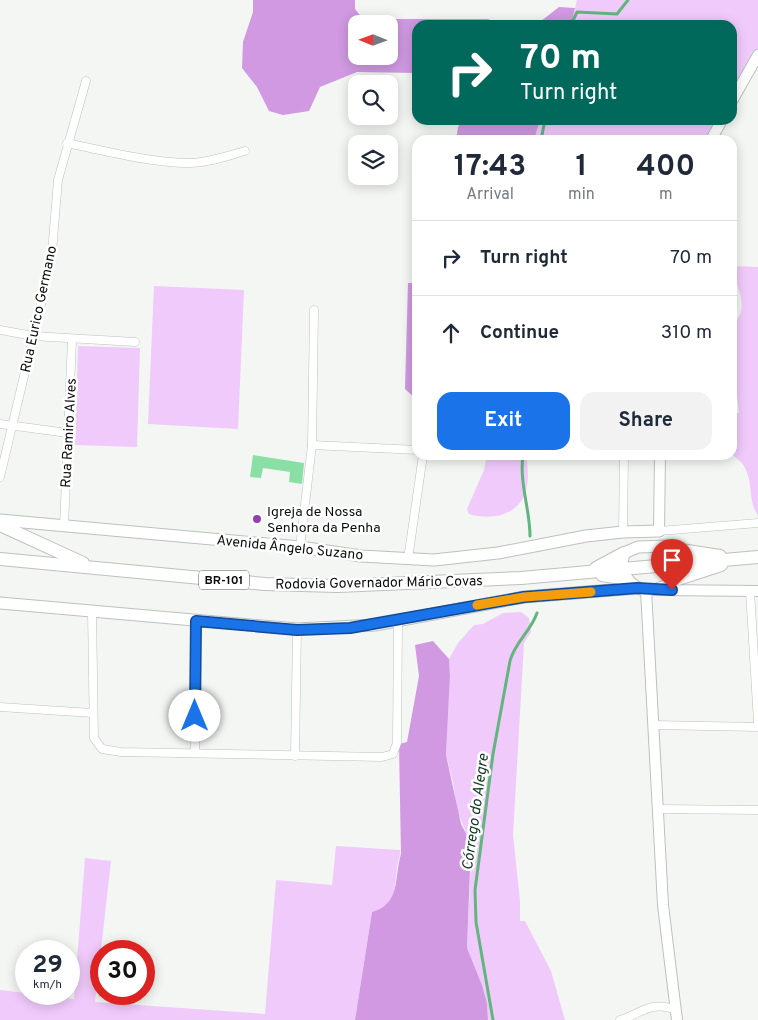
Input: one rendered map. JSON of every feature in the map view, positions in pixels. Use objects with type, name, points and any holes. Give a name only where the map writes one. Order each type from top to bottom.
[{"type":"highway","points":[[0,526],[97,568]]},
{"type":"highway","points":[[671,547],[737,559]]},
{"type":"highway","points":[[587,573],[624,553]]},
{"type":"highway","name":"Rodovia Governador Mário Covas","points":[[0,559],[265,584],[338,586],[467,581],[587,573],[624,573],[681,563],[758,557]]},
{"type":"highway","points":[[675,580],[737,559]]},
{"type":"main road","name":"Avenida Ângelo Suzano","points":[[0,520],[300,546],[361,556],[408,559],[466,557],[557,540],[623,532],[659,531]]},
{"type":"main road","points":[[0,603],[297,630],[350,628],[524,597],[646,590],[675,580],[681,563],[679,555],[659,531],[647,546]]},
{"type":"main road","points":[[646,590],[624,573],[624,553],[629,549],[647,546],[671,547]]},
{"type":"street","points":[[737,92],[758,55]]},
{"type":"street","name":"Rua Eurico Germano","points":[[0,477],[52,252],[58,180],[86,81]]},
{"type":"street","points":[[67,143],[168,162],[190,163],[207,161],[245,151]]},
{"type":"street","points":[[300,546],[312,445],[314,310]]},
{"type":"street","points":[[0,330],[72,340],[135,342]]},
{"type":"street","name":"Rua Ramiro Alves","points":[[64,526],[72,340]]},
{"type":"street","points":[[0,424],[68,433]]},
{"type":"street","points":[[312,445],[412,450]]},
{"type":"street","points":[[408,559],[422,460]]},
{"type":"street","points":[[623,532],[624,460]]},
{"type":"street","points":[[659,531],[660,460]]},
{"type":"street","name":"Avenida Ângelo Suzano","points":[[659,531],[758,523]]},
{"type":"street","points":[[676,1015],[663,905],[646,590],[754,591],[758,722]]},
{"type":"street","points":[[92,612],[92,713],[94,738],[102,749],[121,752],[382,757],[393,754],[397,743],[398,620]]},
{"type":"street","points":[[195,753],[196,621]]},
{"type":"street","points":[[295,756],[297,630]]},
{"type":"street","points":[[0,707],[92,713]]},
{"type":"street","points":[[654,725],[758,727]]},
{"type":"street","points":[[658,809],[758,810]]},
{"type":"street","points":[[620,1020],[648,1007],[664,1005],[676,1015]]},
{"type":"shaded area","points":[[253,0],[355,0],[355,9],[360,15],[348,15],[348,65],[398,65],[398,19],[490,20],[412,20],[412,73],[357,72],[348,75],[320,87],[309,111],[283,115],[269,111],[257,87],[242,68],[243,42],[253,12]]},
{"type":"shaded area","points":[[577,0],[758,0],[758,49],[737,88],[737,20],[572,20]]},
{"type":"shaded area","points":[[559,7],[575,8],[572,20],[542,20]]},
{"type":"shaded area","points":[[459,125],[538,125],[536,135],[457,135]]},
{"type":"shaded area","points":[[538,125],[717,125],[712,135],[536,135]]},
{"type":"shaded area","points":[[737,266],[758,267],[758,516],[752,501],[748,476],[745,468],[737,459],[737,414],[739,412],[737,396],[737,318],[742,303],[737,284]]},
{"type":"shaded area","points":[[408,283],[412,283],[412,395],[405,389]]},
{"type":"shaded area","points":[[154,286],[244,290],[238,429],[148,424]]},
{"type":"shaded area","points":[[78,346],[140,348],[137,447],[75,445]]},
{"type":"shaded area","points":[[486,460],[527,460],[527,486],[519,504],[505,514],[497,516],[487,517],[469,514],[467,509],[484,470]]},
{"type":"shaded area","points":[[521,612],[529,618],[531,632],[524,643],[513,835],[520,901],[520,921],[525,921],[551,971],[565,1020],[488,1020],[487,1003],[482,985],[467,948],[471,860],[467,835],[457,810],[453,782],[446,755],[450,676],[449,659],[458,643],[474,625],[483,624],[503,613]]},
{"type":"shaded area","points":[[433,641],[449,659],[450,676],[446,755],[461,824],[471,843],[467,948],[482,985],[487,1003],[488,1020],[355,1020],[372,912],[388,903],[392,896],[401,854],[399,744],[407,742],[419,676],[415,645]]},
{"type":"shaded area","points":[[336,846],[400,850],[395,884],[390,901],[386,906],[372,912],[355,1020],[0,1020],[0,990],[15,992],[15,1005],[80,1005],[79,940],[85,858],[111,861],[102,940],[90,940],[90,1005],[138,1005],[265,1014],[276,880],[332,885]]},
{"type":"building","points":[[253,455],[304,463],[302,484],[289,482],[290,472],[263,468],[261,478],[250,477]]},
{"type":"waterway","name":"Córrego do Alegre","points":[[573,20],[577,12],[617,14],[628,0]]},
{"type":"waterway","name":"Córrego do Alegre","points":[[542,135],[544,125]]},
{"type":"waterway","name":"Córrego do Alegre","points":[[522,460],[522,476],[530,536]]},
{"type":"waterway","name":"Córrego do Alegre","points":[[493,1020],[476,922],[475,890],[493,754],[510,661],[515,648],[537,613]]},
{"type":"slow traffic","points":[[477,605],[524,597],[591,592]]},
{"type":"place","name":"Igreja de Nossa Senhora da Penha","points":[[257,519]]},
{"type":"route","points":[[195,716],[196,621],[297,630],[350,628],[524,597],[637,588],[672,590]]}]
